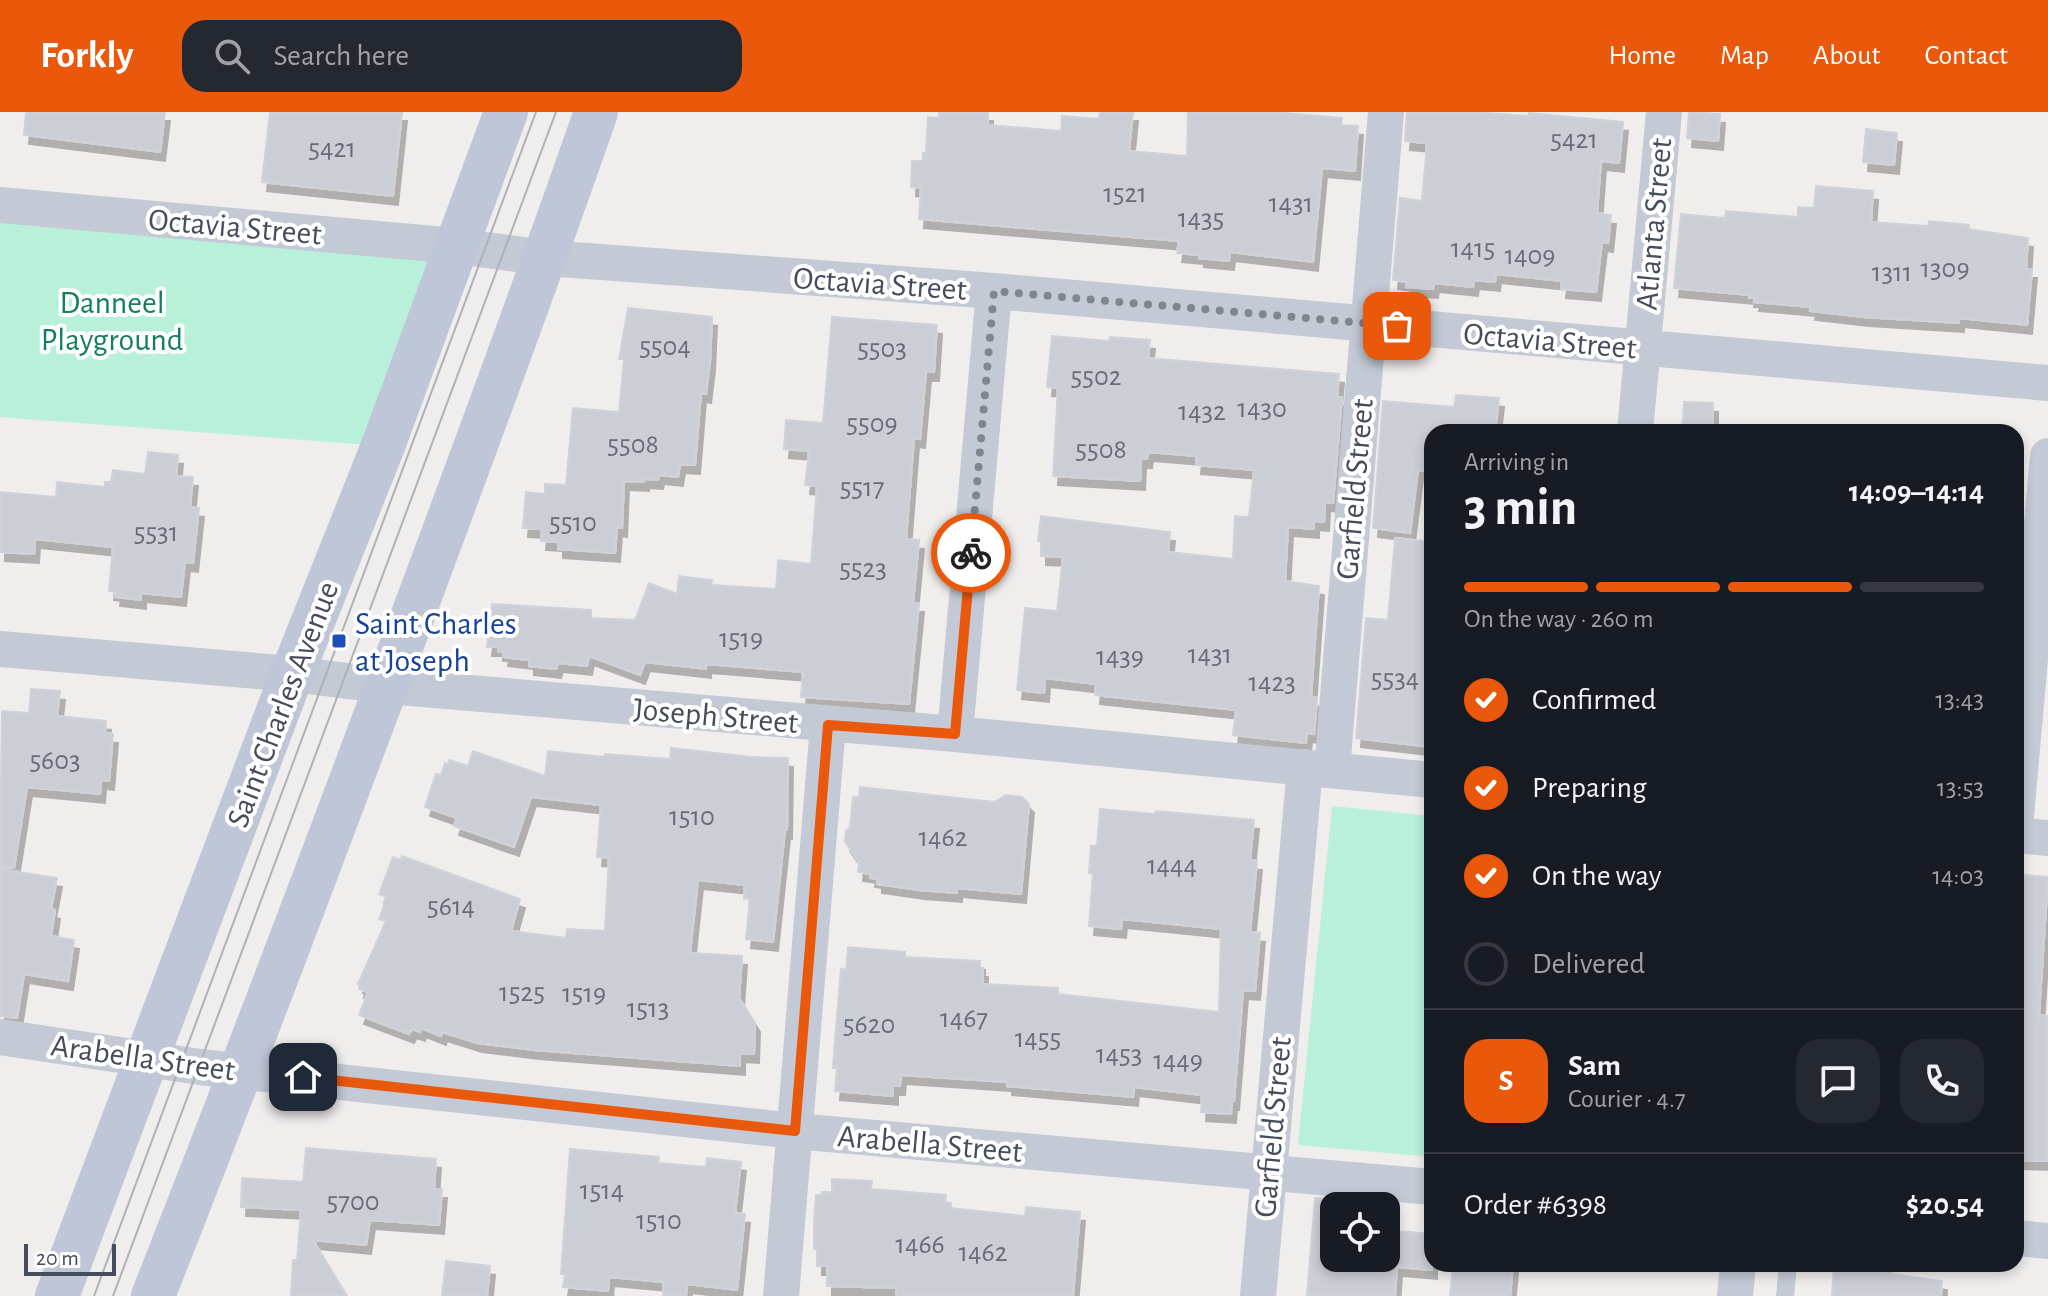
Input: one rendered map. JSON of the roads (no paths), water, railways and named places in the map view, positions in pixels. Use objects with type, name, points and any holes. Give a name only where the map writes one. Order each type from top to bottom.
[{"type":"main road","name":"Saint Charles Avenue","points":[[57,1296],[292,674],[383,446],[506,112]]},
{"type":"main road","points":[[153,1296],[242,1071],[387,686],[546,258],[596,112]]},
{"type":"street","name":"Garfield Street","points":[[1258,1296],[1268,1173],[1318,769],[1367,324],[1386,112]]},
{"type":"street","name":"Atlanta Street","points":[[1636,424],[1664,112]]},
{"type":"street","name":"Octavia Street","points":[[0,205],[456,246],[546,258],[994,291],[2048,383]]},
{"type":"street","points":[[955,734],[994,291]]},
{"type":"street","points":[[2024,726],[2048,456]]},
{"type":"street","name":"Joseph Street","points":[[0,649],[1424,779]]},
{"type":"street","points":[[781,1296],[828,725]]},
{"type":"street","points":[[2024,836],[2048,838]]},
{"type":"street","name":"Arabella Street","points":[[0,1037],[147,1060],[795,1131],[1424,1186]]},
{"type":"street","points":[[2024,1239],[2048,1241]]},
{"type":"street","points":[[1735,1296],[1737,1272]]},
{"type":"lane","points":[[1785,1296],[1787,1272]]},
{"type":"tram line","points":[[94,1296],[536,112]]},
{"type":"tram line","points":[[113,1296],[556,112]]},
{"type":"place","name":"Saint Charles at Joseph","points":[[339,641]]},
{"type":"park label","name":"Danneel Playground","points":[[112,320]]}]
